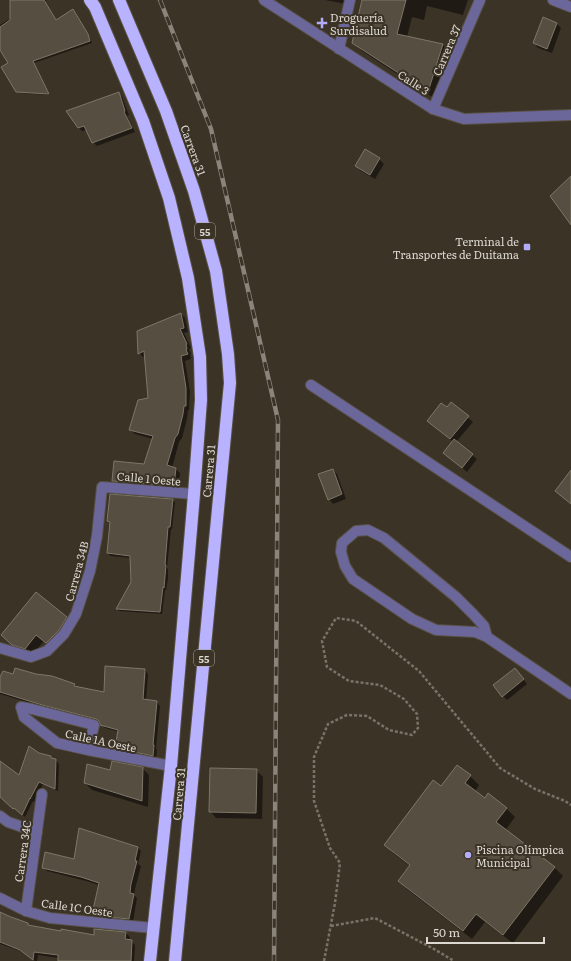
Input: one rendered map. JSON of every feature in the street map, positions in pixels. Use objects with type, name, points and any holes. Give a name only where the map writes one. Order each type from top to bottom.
[{"type":"highway","name":"Carrera 31","points":[[90,0],[95,7],[142,121],[169,198],[188,278],[200,357],[201,393],[194,494],[171,766],[150,961]]},
{"type":"highway","name":"Carrera 31","points":[[119,0],[166,111],[194,191],[216,271],[228,354],[230,383],[174,961]]},
{"type":"street","name":"Calle 3","points":[[264,0],[433,109],[464,119],[571,115]]},
{"type":"street","points":[[340,49],[350,0]]},
{"type":"street","name":"Carrera 37","points":[[433,109],[480,0]]},
{"type":"street","points":[[553,0],[571,7]]},
{"type":"street","points":[[310,385],[571,557]]},
{"type":"street","name":"Calle 1 Oeste","points":[[102,487],[194,494]]},
{"type":"street","name":"Carrera 34B","points":[[0,648],[31,657],[46,651],[64,634],[76,614],[90,572],[98,536],[102,487]]},
{"type":"street","points":[[487,637],[484,626],[456,597],[384,538],[368,530],[356,531],[342,543],[341,552],[345,566],[354,579],[412,619],[436,630],[475,632],[487,637],[571,694]]},
{"type":"street","name":"Calle 1A Oeste","points":[[88,750],[94,725],[21,707],[24,717],[57,743],[88,750],[171,766]]},
{"type":"street","name":"Carrera 34C","points":[[26,911],[42,794]]},
{"type":"street","points":[[0,816],[8,822],[37,832]]},
{"type":"street","name":"Calle 1C Oeste","points":[[0,898],[26,911],[50,918],[153,928]]},
{"type":"path","points":[[324,961],[335,902],[340,863],[330,848],[314,801],[314,757],[328,724],[347,715],[367,716],[389,730],[412,734],[418,728],[417,714],[404,699],[380,685],[349,681],[327,667],[322,641],[336,618],[356,621],[419,671],[500,768],[535,789],[571,805]]},
{"type":"path","points":[[331,926],[375,918],[454,961]]},
{"type":"building","points":[[10,0],[44,0],[56,20],[73,9],[88,34],[90,41],[33,61],[49,94],[16,92],[1,67],[8,63],[0,50],[0,27],[10,20]]},
{"type":"building","points":[[362,0],[406,0],[397,34],[443,44],[428,92],[352,43]]},
{"type":"building","points":[[543,17],[557,23],[547,49],[533,43]]},
{"type":"building","points":[[119,92],[125,111],[124,112],[132,128],[92,143],[84,126],[78,128],[66,111]]},
{"type":"building","points":[[365,149],[380,158],[370,175],[355,166]]},
{"type":"building","points":[[571,176],[571,225],[550,196]]},
{"type":"building","points":[[181,313],[184,328],[180,329],[187,344],[186,350],[188,354],[181,356],[186,388],[186,406],[184,406],[178,434],[175,438],[167,465],[176,468],[174,486],[112,481],[114,461],[144,464],[153,436],[129,430],[138,400],[148,398],[144,351],[138,354],[137,331]]},
{"type":"building","points":[[451,402],[469,416],[450,439],[427,421],[441,403],[447,407]]},
{"type":"building","points":[[454,439],[473,454],[462,468],[443,453]]},
{"type":"building","points":[[333,469],[342,494],[328,500],[318,474]]},
{"type":"building","points":[[571,470],[571,504],[555,491]]},
{"type":"building","points":[[110,494],[173,499],[170,527],[168,527],[164,588],[163,587],[160,612],[116,609],[131,582],[130,556],[107,553],[110,522],[107,521]]},
{"type":"building","points":[[36,592],[67,617],[59,630],[46,643],[36,635],[25,649],[12,645],[1,635]]},
{"type":"building","points":[[105,666],[145,669],[143,699],[157,701],[153,756],[115,748],[118,730],[100,725],[99,721],[96,719],[0,692],[0,677],[3,671],[13,674],[15,668],[36,674],[52,676],[75,684],[74,686],[104,692]]},
{"type":"building","points":[[515,668],[524,679],[502,697],[493,685]]},
{"type":"building","points":[[29,746],[39,753],[56,759],[55,789],[39,782],[22,815],[0,797],[0,761],[19,775]]},
{"type":"building","points":[[112,761],[143,767],[142,801],[84,783],[87,764],[110,770]]},
{"type":"building","name":"Piscina Olímpica Municipal","points":[[457,765],[471,775],[465,783],[485,798],[488,793],[507,808],[496,822],[555,867],[503,935],[476,914],[463,931],[398,881],[410,865],[384,845],[433,780],[441,786]]},
{"type":"building","points":[[210,768],[257,769],[256,813],[209,812]]},
{"type":"building","points":[[79,828],[138,847],[135,861],[137,861],[131,884],[130,893],[134,894],[129,919],[96,916],[96,910],[93,910],[99,883],[81,877],[42,868],[45,852],[74,859]]},
{"type":"building","points":[[0,912],[28,923],[28,925],[61,931],[61,929],[94,935],[94,929],[126,932],[125,939],[132,940],[131,961],[58,961],[58,955],[34,952],[33,960],[20,950],[0,942]]},
{"type":"railway","points":[[160,0],[211,129],[278,420],[274,961]]},
{"type":"place","name":"Droguería Surdisalud","points":[[322,23]]},
{"type":"place","name":"Terminal de Transportes de Duitama","points":[[527,247]]},
{"type":"place","name":"Piscina Olímpica Municipal","points":[[468,855]]}]
